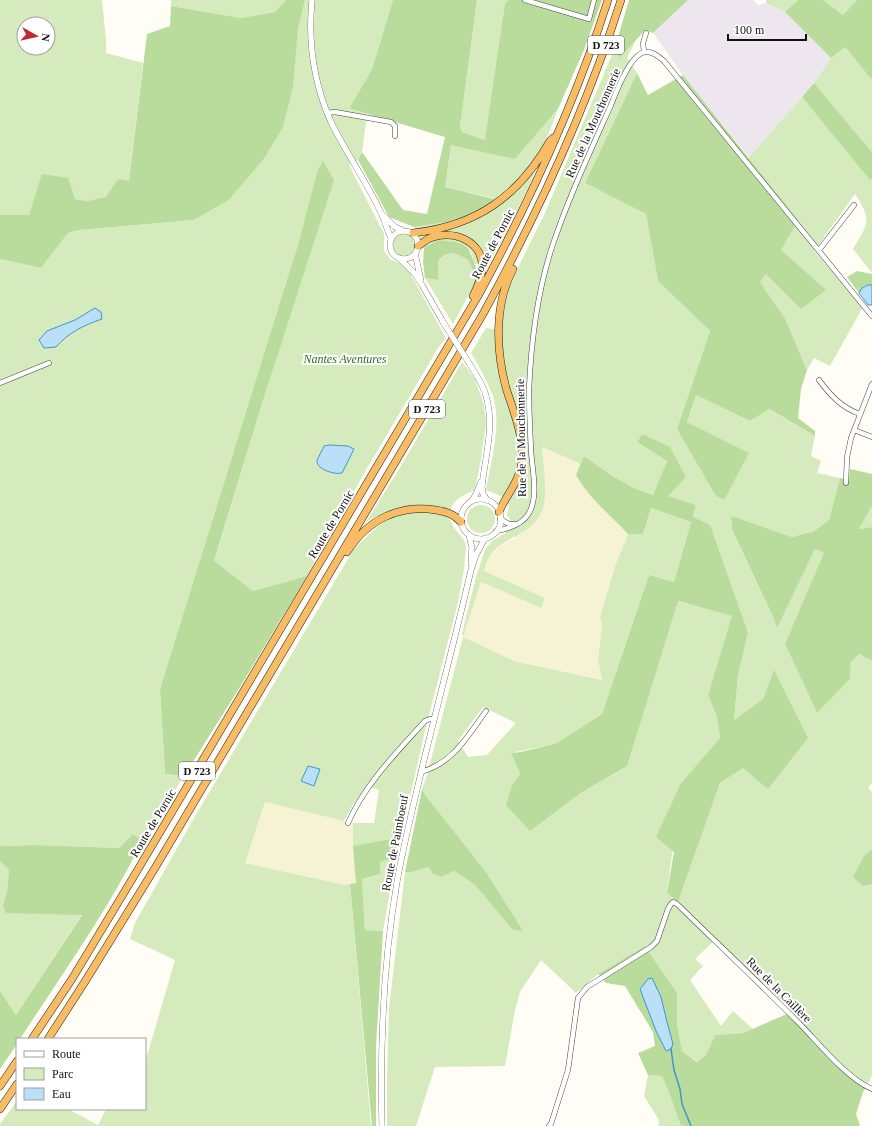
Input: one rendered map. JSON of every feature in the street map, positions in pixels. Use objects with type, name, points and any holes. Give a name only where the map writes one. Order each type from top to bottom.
[{"type":"highway","name":"Route de Pornic","points":[[33,1038],[76,972],[130,883],[492,270],[522,212],[558,134],[582,74],[608,0]]},
{"type":"highway","name":"Route de Pornic","points":[[49,1038],[124,918],[334,566],[461,352],[518,250],[551,182],[575,127],[621,0]]},
{"type":"highway","points":[[413,234],[456,225],[492,207],[518,184],[533,168],[550,141],[558,134]]},
{"type":"highway","points":[[417,250],[429,239],[442,236],[460,237],[473,244],[480,256],[482,269],[481,276],[477,288],[460,319],[457,331]]},
{"type":"highway","points":[[500,516],[504,502],[518,478],[522,465],[520,434],[503,376],[498,343],[504,290],[516,262],[518,250]]},
{"type":"highway","points":[[334,566],[344,558],[353,543],[369,527],[378,520],[396,511],[429,509],[452,514],[461,522]]},
{"type":"highway","points":[[0,1086],[16,1062]]},
{"type":"highway","points":[[0,1108],[16,1085]]},
{"type":"street","points":[[312,0],[311,41],[314,66],[319,87],[328,113],[340,139],[381,212],[391,238],[390,250],[414,274],[422,285],[474,371],[486,395],[490,418],[489,436],[483,474],[483,494],[487,500],[494,505],[500,516],[508,524],[517,523]]},
{"type":"street","points":[[525,0],[588,19],[594,0]]},
{"type":"street","points":[[646,34],[643,43],[644,52],[656,55],[664,61],[872,316]]},
{"type":"street","name":"Rue de la Mouchonnerie","points":[[496,531],[511,528],[528,514],[533,502],[534,489],[530,438],[529,392],[531,355],[536,315],[552,248],[575,188],[617,90],[633,60],[644,52]]},
{"type":"street","points":[[328,113],[335,112],[391,122],[395,126],[395,136]]},
{"type":"street","points":[[819,250],[854,205]]},
{"type":"street","points":[[381,212],[395,227],[408,231],[417,239],[418,270],[422,285]]},
{"type":"street","points":[[391,238],[394,234],[402,230]]},
{"type":"street","points":[[399,258],[410,258],[417,250]]},
{"type":"street","points":[[0,383],[49,363]]},
{"type":"street","points":[[819,380],[842,405],[849,410],[860,414]]},
{"type":"street","points":[[846,483],[847,457],[851,438],[872,384]]},
{"type":"street","points":[[854,430],[872,437]]},
{"type":"street","points":[[483,474],[477,492],[472,501],[464,509],[461,516],[461,522],[469,535],[476,538],[485,538],[492,535],[496,531],[500,524],[500,516]]},
{"type":"street","points":[[472,501],[479,499],[487,500]]},
{"type":"street","name":"Route de Paimboeuf","points":[[469,535],[472,548],[471,570]]},
{"type":"street","name":"Route de Paimboeuf","points":[[382,1126],[382,1044],[385,988],[389,941],[402,854],[471,570],[476,555],[485,538]]},
{"type":"street","points":[[421,772],[432,769],[452,756],[486,711]]},
{"type":"street","points":[[348,823],[356,806],[386,765],[424,721],[430,719],[434,720]]},
{"type":"street","name":"Rue de la Caillère","points":[[551,1125],[568,1070],[578,998],[587,987],[651,947],[657,941],[668,909],[673,902],[677,904],[791,1015],[850,1076],[862,1085],[872,1089]]},
{"type":"shaded area","points":[[688,0],[753,0],[758,5],[766,3],[785,12],[831,58],[814,83],[749,157],[683,75],[653,33]]},
{"type":"shaded area","points":[[542,447],[581,464],[576,475],[596,501],[628,534],[615,566],[600,617],[602,625],[598,659],[603,680],[514,661],[463,637],[481,582],[541,608],[544,598],[484,571],[490,555],[501,545],[515,538],[545,488]]},
{"type":"shaded area","points":[[265,802],[353,823],[356,883],[345,885],[245,863]]},
{"type":"green space","points":[[0,0],[102,0],[106,53],[143,63],[129,182],[118,179],[107,197],[87,201],[75,199],[29,215],[0,215]]},
{"type":"green space","points":[[171,0],[286,0],[275,12],[241,18],[171,6]]},
{"type":"green space","points":[[286,0],[305,0],[298,28],[293,87],[283,127],[263,160],[229,200],[194,220],[79,230],[68,233],[41,268],[0,259],[0,215],[29,215],[42,174],[68,178],[75,199],[87,201],[106,197],[118,179],[129,181],[147,34],[170,26],[171,6],[241,18],[275,12]]},
{"type":"green space","name":"Nantes Aventures","points":[[305,0],[393,0],[372,69],[350,107],[351,109],[367,114],[362,152],[358,160],[349,165],[384,234],[384,251],[391,260],[405,264],[446,338],[438,348],[366,470],[307,576],[253,591],[214,562],[260,410],[318,228],[317,172],[299,241],[160,689],[165,774],[184,776],[142,841],[133,834],[119,848],[36,845],[0,846],[0,259],[41,268],[68,233],[79,230],[194,220],[229,200],[263,160]]},
{"type":"green space","points":[[393,0],[477,0],[460,127],[462,132],[485,140],[505,3],[509,0],[602,0],[584,50],[558,109],[515,159],[451,145],[445,187],[495,199],[478,212],[446,222],[414,227],[389,217],[358,160],[362,152],[403,210],[427,214],[445,137],[351,109],[350,107],[372,69]]},
{"type":"green space","points":[[477,0],[509,0],[505,3],[486,140],[462,132],[460,127]]},
{"type":"green space","points":[[629,0],[688,0],[653,33],[645,30],[620,58],[614,50]]},
{"type":"green space","points":[[766,0],[798,0],[785,12],[766,3]]},
{"type":"green space","points":[[798,0],[823,0],[843,15],[857,0],[872,0],[872,80],[845,47],[831,58],[785,12]]},
{"type":"green space","points":[[823,0],[857,0],[843,15]]},
{"type":"green space","points":[[635,42],[627,58],[637,73],[585,183],[646,214],[658,281],[710,331],[677,429],[724,499],[748,453],[687,422],[696,395],[750,421],[768,409],[815,436],[811,456],[821,461],[817,473],[840,478],[829,520],[814,531],[792,537],[731,517],[732,531],[777,627],[815,549],[825,553],[785,644],[817,713],[850,679],[851,662],[859,654],[872,661],[872,783],[868,788],[872,792],[872,849],[864,856],[870,884],[872,885],[872,1075],[868,1084],[854,1077],[787,1014],[789,1009],[716,939],[695,959],[703,966],[690,980],[721,1026],[733,1011],[753,1029],[743,1033],[715,1035],[706,1055],[698,1062],[682,1051],[677,1024],[677,993],[645,946],[598,974],[576,993],[541,960],[520,992],[515,1010],[505,1066],[435,1067],[416,1126],[387,1126],[389,1008],[405,872],[412,872],[429,867],[442,877],[454,871],[474,884],[513,930],[522,930],[486,872],[422,789],[463,637],[462,633],[476,577],[485,550],[492,541],[506,533],[510,519],[507,515],[509,506],[501,496],[486,490],[495,443],[495,407],[493,396],[471,353],[486,328],[502,330],[503,312],[511,282],[545,213],[614,50],[620,58]],"holes":[[[642,434],[686,477],[667,496],[696,505],[693,517],[748,633],[738,675],[734,721],[763,699],[774,671],[743,768],[720,783],[678,902],[667,893],[681,783],[720,738],[717,717],[708,695],[733,616],[677,601],[627,766],[579,794],[512,785],[520,774],[511,753],[557,743],[602,714],[649,575],[674,582],[691,522],[651,508],[643,534],[628,534],[615,566],[600,617],[602,625],[598,659],[602,680],[514,661],[463,637],[481,582],[541,608],[545,598],[484,571],[491,554],[497,548],[526,530],[539,517],[543,508],[545,495],[542,447],[581,464],[584,456],[611,475],[632,487],[653,495],[667,461],[637,442]],[[483,707],[516,723],[487,755],[468,757],[458,741]]]},
{"type":"green space","points":[[845,47],[872,80],[872,152],[814,83],[831,58]]},
{"type":"green space","points":[[637,73],[648,95],[683,75],[798,220],[781,250],[826,290],[801,309],[766,274],[760,282],[785,318],[807,370],[801,389],[798,418],[815,431],[815,436],[769,409],[750,421],[696,395],[687,422],[749,453],[724,500],[716,496],[677,429],[710,331],[658,281],[646,214],[585,183]]},
{"type":"green space","points":[[814,83],[872,152],[872,178],[870,180],[802,97]]},
{"type":"green space","points":[[802,97],[870,179],[872,178],[872,273],[853,249],[865,227],[866,222],[864,210],[855,194],[814,251],[863,307],[830,366],[814,358],[807,370],[785,318],[760,282],[781,250],[749,157]]},
{"type":"green space","points":[[558,109],[528,189],[490,263],[475,264],[471,252],[437,240],[424,248],[414,227],[446,222],[478,212],[494,198],[445,187],[451,144],[515,159]]},
{"type":"green space","points":[[323,161],[334,180],[260,410],[214,561],[253,591],[307,576],[184,776],[165,774],[160,689],[299,241],[317,172]]},
{"type":"green space","points":[[404,234],[412,237],[415,245],[412,253],[404,256],[396,253],[393,245],[396,237]]},
{"type":"green space","points":[[437,240],[455,242],[465,246],[471,255],[477,271],[473,271],[468,260],[453,253],[442,257],[438,261],[438,280],[425,278],[423,262],[424,248]]},
{"type":"green space","points":[[456,253],[468,260],[473,271],[477,271],[475,283],[453,324],[425,278],[438,280],[438,261],[447,254]]},
{"type":"green space","points":[[857,271],[872,274],[872,285],[864,286],[859,293],[847,277]]},
{"type":"green space","points":[[462,362],[475,379],[484,405],[486,424],[475,490],[454,503],[448,517],[464,540],[466,546],[464,569],[458,602],[424,735],[401,837],[353,846],[353,823],[374,823],[379,790],[367,786],[352,806],[344,821],[265,802],[245,863],[345,885],[350,884],[371,1125],[376,1126],[0,1126],[16,1102],[16,1110],[70,1110],[98,1125],[106,1110],[146,1110],[146,1060],[175,960],[130,939],[135,923],[194,818],[354,549],[383,523],[377,516],[366,522],[401,466]]},
{"type":"green space","points":[[642,434],[670,447],[686,477],[668,496],[696,505],[693,517],[710,525],[748,633],[738,675],[734,720],[763,699],[774,670],[808,738],[768,789],[743,768],[720,783],[678,902],[667,893],[674,852],[656,837],[681,783],[720,738],[717,717],[708,695],[732,616],[678,601],[627,766],[579,794],[530,831],[506,805],[512,785],[520,774],[511,753],[557,743],[602,714],[649,575],[674,582],[691,522],[651,508],[643,534],[628,534],[593,499],[576,475],[584,456],[611,475],[632,487],[653,495],[667,461],[637,442]]},
{"type":"green space","points":[[850,469],[872,474],[872,506],[859,529],[872,527],[872,661],[859,654],[851,662],[850,679],[817,713],[785,644],[824,553],[815,549],[777,628],[732,530],[731,516],[792,537],[814,531],[829,520],[840,478],[849,480]]},
{"type":"green space","points":[[481,505],[491,509],[495,519],[491,529],[481,533],[471,529],[467,519],[471,509]]},
{"type":"green space","points":[[872,506],[872,527],[859,529]]},
{"type":"green space","points":[[422,789],[486,872],[523,931],[513,930],[474,884],[454,871],[442,877],[433,874],[429,867],[412,872],[405,872]]},
{"type":"green space","points":[[133,834],[142,841],[100,917],[21,1038],[16,1038],[16,1045],[0,1069],[0,991],[16,1015],[82,915],[6,913],[3,905],[7,891],[9,870],[0,861],[0,846],[36,845],[119,848]]},
{"type":"green space","points":[[401,837],[396,857],[380,862],[380,874],[362,879],[365,930],[383,931],[376,1046],[376,1126],[372,1126],[350,884],[356,883],[353,846]]},
{"type":"green space","points":[[872,849],[872,885],[870,884],[863,886],[853,877],[864,856]]},
{"type":"green space","points":[[396,857],[383,931],[365,930],[362,879],[380,874],[380,861]]},
{"type":"green space","points":[[0,861],[9,870],[7,891],[3,905],[82,914],[16,1015],[0,991]]},
{"type":"green space","points":[[645,946],[677,993],[677,1024],[682,1051],[697,1062],[706,1055],[715,1035],[743,1033],[787,1014],[854,1077],[868,1084],[863,1092],[856,1114],[860,1126],[681,1126],[662,1076],[648,1075],[638,1053],[655,1046],[653,1032],[625,986],[606,983],[598,974]]},
{"type":"green space","points":[[648,1075],[662,1076],[681,1126],[658,1126],[659,1120],[644,1096]]},
{"type":"water","points":[[872,285],[872,305],[868,305],[859,293],[862,288]]},
{"type":"water","points":[[95,308],[101,312],[102,319],[77,330],[56,347],[44,348],[39,340],[47,331],[75,320]]},
{"type":"water","points":[[324,446],[348,446],[354,449],[342,473],[327,471],[318,464],[317,461]]},
{"type":"water","points":[[308,766],[320,769],[314,786],[301,781]]},
{"type":"water","points":[[652,978],[661,997],[673,1044],[671,1049],[666,1051],[656,1031],[640,989],[648,979]]},
{"type":"waterway","points":[[671,1049],[682,1104],[691,1126]]}]
